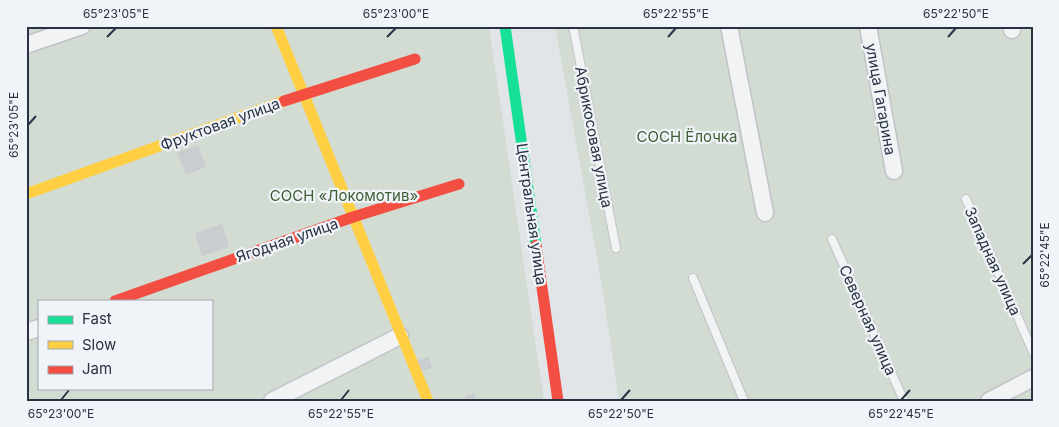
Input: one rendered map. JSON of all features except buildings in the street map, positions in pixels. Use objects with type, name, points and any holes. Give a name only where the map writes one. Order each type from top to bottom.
[{"type":"street","points":[[26,45],[82,26]]},
{"type":"street","points":[[276,26],[400,336],[428,401]]},
{"type":"street","name":"Центральная улица","points":[[505,26],[558,401]]},
{"type":"street","points":[[729,26],[764,213]]},
{"type":"street","name":"улица Гагарина","points":[[868,26],[894,171]]},
{"type":"street","name":"Фруктовая улица","points":[[26,194],[303,94],[415,59]]},
{"type":"street","name":"Ягодная улица","points":[[118,300],[353,217],[459,184]]},
{"type":"street","points":[[26,332],[38,328]]},
{"type":"street","points":[[272,401],[400,336]]},
{"type":"street","points":[[988,401],[1033,378]]},
{"type":"lane","name":"Абрикосовая улица","points":[[573,26],[616,248]]},
{"type":"lane","name":"Западная улица","points":[[966,199],[1033,352]]},
{"type":"lane","name":"Северная улица","points":[[832,239],[904,401]]},
{"type":"lane","points":[[693,278],[744,401]]},
{"type":"green space","name":"СОСН «Локомотив»","points":[[26,26],[489,26],[544,401],[26,401]]},
{"type":"green space","name":"СОСН Ёлочка","points":[[555,26],[1033,26],[1033,373],[976,401],[619,401],[602,286]]},
{"type":"green space","points":[[1033,389],[1033,401],[1009,401]]},
{"type":"traffic: fast","points":[[505,26],[536,245]]},
{"type":"traffic: slow","points":[[276,26],[428,401]]},
{"type":"traffic: slow","points":[[26,194],[284,101]]},
{"type":"traffic: jam","points":[[284,101],[415,59]]},
{"type":"traffic: jam","points":[[118,300],[353,217],[459,184]]},
{"type":"traffic: jam","points":[[536,245],[558,401]]}]
